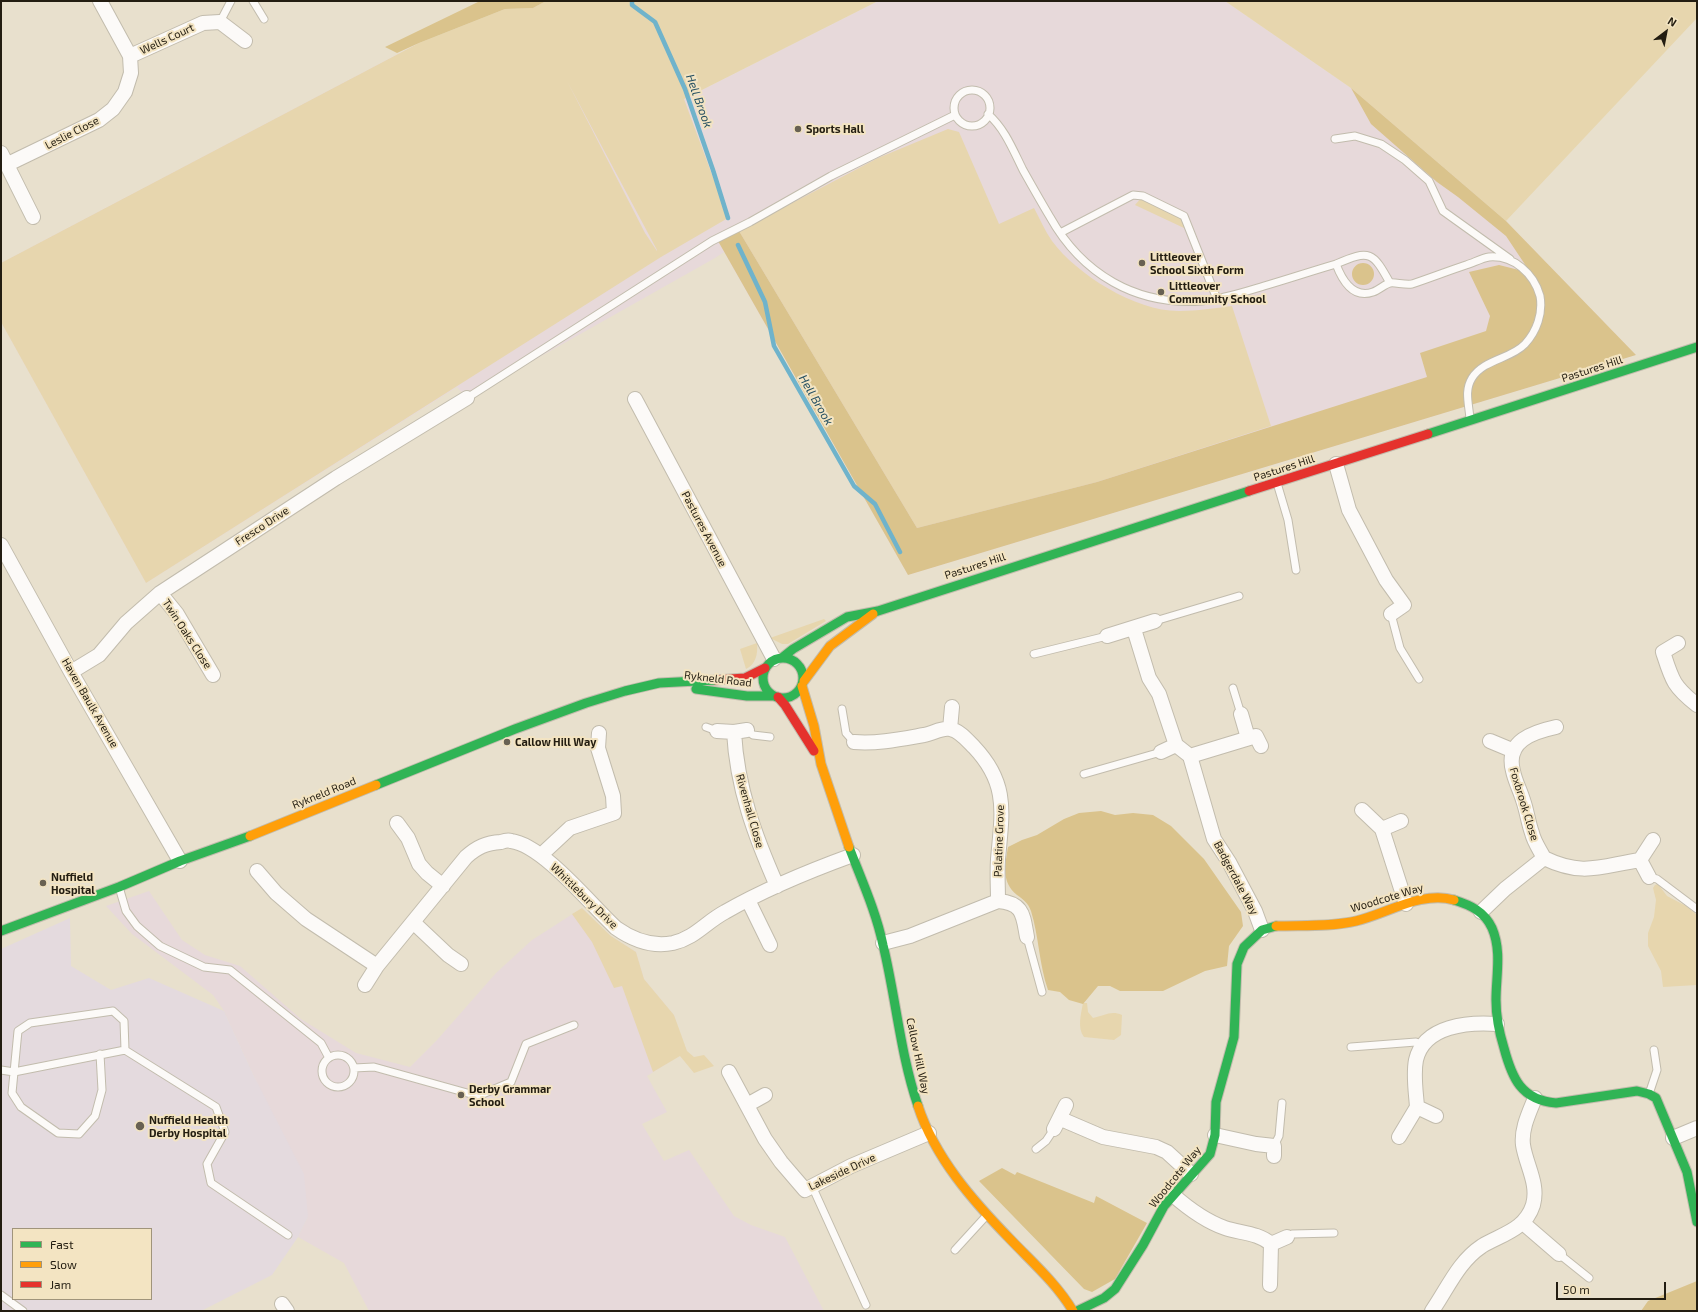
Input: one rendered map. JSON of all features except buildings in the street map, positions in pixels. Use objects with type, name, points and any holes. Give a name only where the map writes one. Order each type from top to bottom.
[{"type":"street","name":"Leslie Close","points":[[4,159],[99,120],[113,109],[125,92],[131,73],[130,56],[100,1]]},
{"type":"street","name":"Wells Court","points":[[130,56],[203,23],[220,22]]},
{"type":"street","points":[[220,22],[245,41]]},
{"type":"street","points":[[4,159],[33,217]]},
{"type":"street","name":"Pastures Hill","points":[[774,661],[848,617],[878,611],[1010,567],[1277,483],[1697,347]]},
{"type":"street","name":"Fresco Drive","points":[[71,672],[99,654],[126,623],[160,592],[336,478],[467,398]]},
{"type":"street","name":"Pastures Avenue","points":[[635,399],[774,661]]},
{"type":"street","points":[[1336,464],[1349,510],[1386,580],[1404,605],[1391,614]]},
{"type":"street","name":"Haven Baulk Avenue","points":[[1,545],[71,672],[180,861]]},
{"type":"street","name":"Twin Oaks Close","points":[[160,592],[177,614],[213,675]]},
{"type":"street","name":"Pastures Hill","points":[[803,683],[830,646],[878,611]]},
{"type":"street","points":[[1107,636],[1134,629],[1155,621]]},
{"type":"street","points":[[1134,629],[1149,678],[1159,694],[1176,745],[1190,756],[1256,736],[1260,746]]},
{"type":"street","points":[[1678,643],[1662,652],[1672,680],[1681,692],[1697,705]]},
{"type":"street","points":[[774,661],[796,661],[803,672],[803,683],[796,694],[791,697],[776,697],[765,688],[763,678],[774,661]]},
{"type":"street","name":"Rykneld Road","points":[[1,931],[119,887],[180,861],[231,843],[515,729],[625,691],[659,684],[745,678],[774,661]]},
{"type":"street","name":"Callow Hill Way","points":[[803,683],[821,762],[852,855],[873,908],[883,943],[908,1073],[916,1105],[929,1133],[948,1166],[970,1197],[1048,1275],[1064,1295],[1073,1311]]},
{"type":"street","name":"Rykneld Road","points":[[659,684],[747,696],[776,697]]},
{"type":"street","name":"Callow Hill Way","points":[[776,697],[795,719],[821,762]]},
{"type":"street","points":[[854,742],[875,742],[925,735],[950,729],[952,707]]},
{"type":"street","points":[[1241,714],[1248,738]]},
{"type":"street","name":"Foxbrook Close","points":[[1544,858],[1532,833],[1524,802],[1511,763],[1514,751],[1522,740],[1532,734],[1556,727]]},
{"type":"street","points":[[712,729],[740,731]]},
{"type":"street","name":"Palatine Grove","points":[[950,729],[958,732],[978,752],[989,767],[998,786],[1002,809],[998,860],[998,901]]},
{"type":"street","name":"Rivenhall Close","points":[[740,731],[740,786],[757,841],[777,886]]},
{"type":"street","points":[[541,855],[570,828],[579,823],[614,812],[613,796],[598,748],[599,733]]},
{"type":"street","points":[[1490,741],[1514,751]]},
{"type":"street","points":[[1161,752],[1176,745]]},
{"type":"street","name":"Badgerdale Way","points":[[1190,756],[1214,839],[1230,862],[1255,911],[1262,930]]},
{"type":"street","points":[[1362,810],[1382,829],[1406,904]]},
{"type":"street","points":[[398,822],[408,838],[419,864],[427,873],[443,886]]},
{"type":"street","points":[[1382,829],[1401,822]]},
{"type":"street","name":"Whittlebury Drive","points":[[365,985],[377,966],[466,857],[485,844],[510,840],[541,855],[616,928],[626,935],[651,944],[661,945],[686,940],[696,934],[714,918],[748,900],[808,872],[852,855]]},
{"type":"street","points":[[1481,912],[1505,889],[1544,858],[1566,867],[1582,870],[1640,860],[1653,840]]},
{"type":"street","points":[[1640,860],[1649,877]]},
{"type":"street","points":[[257,871],[276,893],[306,919],[377,966]]},
{"type":"street","name":"Woodcote Way","points":[[1077,1311],[1104,1298],[1116,1289],[1143,1245],[1164,1206],[1210,1154],[1215,1135],[1216,1102],[1234,1037],[1237,964],[1244,947],[1262,930],[1276,926],[1356,921],[1406,904],[1434,897],[1446,897],[1468,904],[1481,912],[1492,926],[1497,946],[1497,1024],[1510,1071],[1521,1087],[1544,1102],[1556,1103],[1637,1091],[1649,1094]]},
{"type":"street","points":[[748,900],[770,945]]},
{"type":"street","points":[[883,943],[910,936],[998,901],[1013,904],[1023,913],[1027,937]]},
{"type":"street","points":[[413,922],[448,955],[461,964]]},
{"type":"street","points":[[1399,1137],[1417,1107],[1415,1069],[1416,1059],[1423,1046],[1434,1035],[1465,1024],[1497,1024]]},
{"type":"street","name":"Lakeside Drive","points":[[729,1072],[765,1139],[780,1162],[805,1190],[851,1166],[929,1133]]},
{"type":"street","points":[[1649,1094],[1656,1098],[1660,1105],[1687,1172],[1697,1222]]},
{"type":"street","points":[[747,1105],[765,1095]]},
{"type":"street","points":[[1432,1311],[1465,1261],[1484,1245],[1508,1233],[1523,1223],[1533,1206],[1535,1196],[1523,1144],[1523,1136],[1526,1123],[1536,1098]]},
{"type":"street","points":[[1066,1105],[1057,1124],[1103,1136],[1156,1147],[1167,1152],[1191,1174]]},
{"type":"street","points":[[1417,1107],[1436,1116]]},
{"type":"street","points":[[1673,1138],[1697,1128]]},
{"type":"street","points":[[1215,1135],[1256,1144],[1274,1151]]},
{"type":"street","points":[[1173,1195],[1205,1220],[1224,1228],[1266,1239],[1271,1244],[1270,1285]]},
{"type":"street","points":[[1523,1223],[1559,1254]]},
{"type":"street","points":[[1271,1244],[1287,1237]]},
{"type":"lane","points":[[220,22],[231,1]]},
{"type":"lane","points":[[253,1],[264,19]]},
{"type":"lane","points":[[973,90],[980,92],[986,97],[990,107],[984,120],[973,125],[963,123],[956,115],[954,109],[956,99],[960,94],[973,90]]},
{"type":"lane","points":[[988,114],[1001,127],[1029,182],[1070,248],[1088,266],[1108,280],[1130,291],[1156,298],[1182,302],[1217,299],[1232,296],[1336,264],[1352,257],[1364,255],[1372,257],[1378,262],[1390,283]]},
{"type":"lane","points":[[467,398],[712,241],[750,222],[831,176],[956,115]]},
{"type":"lane","points":[[1335,139],[1355,136],[1381,144],[1405,160],[1428,181],[1443,211],[1527,271],[1538,288],[1542,306],[1537,327],[1526,344],[1486,365],[1473,376],[1467,388],[1470,421]]},
{"type":"lane","points":[[1060,233],[1133,195],[1142,196],[1184,216],[1217,299]]},
{"type":"lane","points":[[1336,264],[1342,279],[1350,288],[1360,294],[1372,293],[1390,283],[1402,285],[1412,284],[1489,257],[1510,259]]},
{"type":"lane","points":[[1277,483],[1288,520],[1296,570]]},
{"type":"lane","points":[[1155,621],[1240,596]]},
{"type":"lane","points":[[1391,614],[1400,648],[1419,679]]},
{"type":"lane","points":[[1034,654],[1107,636]]},
{"type":"lane","points":[[1232,688],[1241,714]]},
{"type":"lane","points":[[842,710],[846,733],[854,742]]},
{"type":"lane","points":[[740,731],[753,735],[770,737]]},
{"type":"lane","points":[[1084,774],[1161,752]]},
{"type":"lane","points":[[1649,877],[1657,878],[1697,909]]},
{"type":"lane","points":[[119,887],[126,911],[137,926],[160,946],[204,967],[230,970],[321,1043],[330,1058]]},
{"type":"lane","points":[[1027,937],[1042,992]]},
{"type":"lane","points":[[100,1054],[102,1090],[95,1116],[78,1134],[58,1133],[22,1107],[12,1093],[18,1031],[30,1023],[114,1010],[124,1021],[125,1050]]},
{"type":"lane","points":[[354,1068],[374,1067],[478,1096],[511,1082],[526,1044],[574,1025]]},
{"type":"lane","points":[[1351,1047],[1416,1042],[1423,1046]]},
{"type":"lane","points":[[1,1070],[14,1072],[125,1050],[216,1107],[225,1132],[207,1164],[211,1183],[288,1234]]},
{"type":"lane","points":[[1649,1094],[1656,1070],[1654,1050]]},
{"type":"lane","points":[[337,1055],[346,1057],[352,1063],[354,1068],[353,1079],[346,1086],[335,1087],[330,1085],[323,1077],[322,1071],[324,1065],[330,1058],[337,1055]]},
{"type":"lane","points":[[1274,1151],[1279,1136],[1282,1103]]},
{"type":"lane","points":[[1036,1149],[1046,1141],[1057,1124]]},
{"type":"lane","points":[[812,1186],[866,1305]]},
{"type":"lane","points":[[955,1250],[987,1215]]},
{"type":"lane","points":[[1287,1237],[1292,1234],[1334,1233]]},
{"type":"lane","points":[[1559,1254],[1589,1278]]},
{"type":"lane","points":[[1,1296],[16,1308],[23,1311]]},
{"type":"shaded area","points":[[480,1],[546,1],[533,8],[505,9],[397,53],[385,47]]},
{"type":"shaded area","name":"Littleover Community School","points":[[546,1],[684,99],[878,1],[1225,1],[1351,88],[1506,221],[1636,355],[908,575],[724,252],[467,398],[457,387],[146,583],[1,322],[1,263],[413,46],[533,8]]},
{"type":"shaded area","points":[[546,1],[878,1],[684,99],[728,218],[661,257],[146,583],[1,322],[1,263],[419,43],[505,9],[533,8]],"holes":[[[567,81],[657,250],[645,233]]]},
{"type":"shaded area","points":[[1225,1],[1697,1],[1697,18],[1506,221],[1351,88]]},
{"type":"shaded area","points":[[1351,88],[1506,221],[1636,355],[908,575],[718,241],[739,231],[917,528],[1097,482],[1427,377],[1420,353],[1486,331],[1490,316],[1469,272],[1499,265],[1519,270],[1526,266],[1506,236],[1437,182],[1371,124]]},
{"type":"shaded area","points":[[948,129],[959,132],[999,224],[1034,208],[1052,241],[1076,266],[1109,289],[1145,305],[1163,310],[1180,311],[1232,306],[1271,426],[1097,482],[917,528],[739,231],[878,158]]},
{"type":"shaded area","points":[[1143,196],[1184,216],[1184,228],[1135,205]]},
{"type":"shaded area","points":[[1363,263],[1371,266],[1374,274],[1371,282],[1363,285],[1355,282],[1352,274],[1355,266]]},
{"type":"shaded area","points":[[824,619],[826,621],[788,644],[782,644],[770,638]]},
{"type":"shaded area","points":[[757,643],[756,658],[746,669],[740,649]]},
{"type":"shaded area","points":[[1101,811],[1115,815],[1133,813],[1153,815],[1171,826],[1204,859],[1241,912],[1243,926],[1229,946],[1227,966],[1205,971],[1163,991],[1120,991],[1110,986],[1098,986],[1083,1004],[1069,1000],[1060,992],[1048,990],[1031,911],[1026,902],[1008,885],[1006,879],[1005,867],[1008,847],[1037,835],[1064,819],[1079,813]]},
{"type":"shaded area","points":[[1658,884],[1667,896],[1686,906],[1697,915],[1697,985],[1663,987],[1661,971],[1648,946],[1648,933],[1654,917],[1656,900],[1653,888]]},
{"type":"shaded area","name":"Derby Grammar School","points":[[149,891],[182,940],[205,955],[240,966],[301,1019],[356,1053],[410,1067],[437,1040],[496,973],[532,940],[582,908],[611,936],[636,952],[644,979],[674,1015],[681,1038],[687,1051],[647,1076],[667,1112],[642,1124],[664,1161],[689,1150],[734,1216],[751,1225],[785,1237],[824,1311],[369,1311],[344,1263],[298,1237],[308,1217],[255,1078],[224,1011],[213,995],[132,934],[106,906]]},
{"type":"shaded area","points":[[582,908],[611,936],[636,952],[644,979],[674,1015],[687,1051],[694,1057],[704,1055],[714,1066],[694,1073],[680,1056],[653,1072],[622,986],[614,988],[592,942],[572,914]]},
{"type":"shaded area","name":"Nuffield Health Derby Hospital","points":[[70,918],[71,966],[111,990],[149,978],[224,1011],[255,1078],[304,1174],[308,1217],[298,1237],[272,1275],[201,1311],[1,1311],[1,949]]},
{"type":"shaded area","points":[[1083,1003],[1087,1003],[1088,1012],[1093,1018],[1111,1013],[1122,1015],[1121,1035],[1114,1040],[1084,1037],[1080,1025]]},
{"type":"shaded area","points":[[1002,1168],[1015,1175],[1017,1172],[1094,1203],[1096,1196],[1147,1223],[1115,1279],[1092,1292],[1084,1289],[979,1181]]},
{"type":"shaded area","points":[[1697,1281],[1697,1311],[1641,1311],[1648,1301]]},
{"type":"waterway","name":"Hell Brook","points":[[632,1],[632,5],[655,22],[685,89],[728,218]]},
{"type":"waterway","name":"Hell Brook","points":[[738,245],[765,302],[774,346],[854,486],[875,504],[900,552]]},
{"type":"traffic: fast","points":[[1428,434],[1697,347]]},
{"type":"traffic: fast","points":[[783,657],[793,649],[847,617],[878,611],[1249,491]]},
{"type":"traffic: fast","points":[[787,658],[794,661],[800,667],[803,678],[802,686],[794,695],[787,698],[779,698],[772,695],[764,686],[763,674],[766,667],[775,659],[787,658]]},
{"type":"traffic: fast","points":[[376,785],[515,729],[586,703],[625,691],[659,683],[716,680]]},
{"type":"traffic: fast","points":[[696,689],[747,696],[774,696]]},
{"type":"traffic: fast","points":[[1,931],[119,887],[180,861],[250,836]]},
{"type":"traffic: fast","points":[[849,847],[880,932],[902,1046],[918,1106]]},
{"type":"traffic: fast","points":[[1454,900],[1466,904],[1481,913],[1492,928],[1498,955],[1496,1000],[1498,1024],[1507,1059],[1520,1086],[1534,1097],[1544,1101],[1556,1103],[1637,1091],[1649,1094],[1656,1098],[1687,1172],[1697,1222]]},
{"type":"traffic: fast","points":[[1077,1311],[1104,1298],[1115,1289],[1143,1245],[1164,1206],[1210,1154],[1215,1135],[1216,1102],[1234,1037],[1237,964],[1244,947],[1262,930],[1276,926]]},
{"type":"traffic: slow","points":[[804,681],[830,646],[873,614]]},
{"type":"traffic: slow","points":[[802,686],[814,726],[821,764],[849,847]]},
{"type":"traffic: slow","points":[[250,836],[376,785]]},
{"type":"traffic: slow","points":[[1276,926],[1346,923],[1368,918],[1417,900],[1430,898],[1454,900]]},
{"type":"traffic: slow","points":[[918,1106],[934,1143],[969,1194],[1052,1282],[1073,1311]]},
{"type":"traffic: jam","points":[[1249,491],[1428,434]]},
{"type":"traffic: jam","points":[[716,680],[745,678],[765,668]]},
{"type":"traffic: jam","points":[[778,697],[785,705],[814,751]]},
{"type":"place","name":"Sports Hall","points":[[798,129]]},
{"type":"place","name":"Littleover School Sixth Form","points":[[1142,263]]},
{"type":"place","name":"Littleover Community School","points":[[1161,292]]},
{"type":"place","name":"Callow Hill Way","points":[[507,742]]},
{"type":"place","name":"Nuffield Hospital","points":[[43,883]]},
{"type":"place","name":"Derby Grammar School","points":[[461,1095]]},
{"type":"place","name":"Nuffield Health Derby Hospital","points":[[140,1126]]}]
